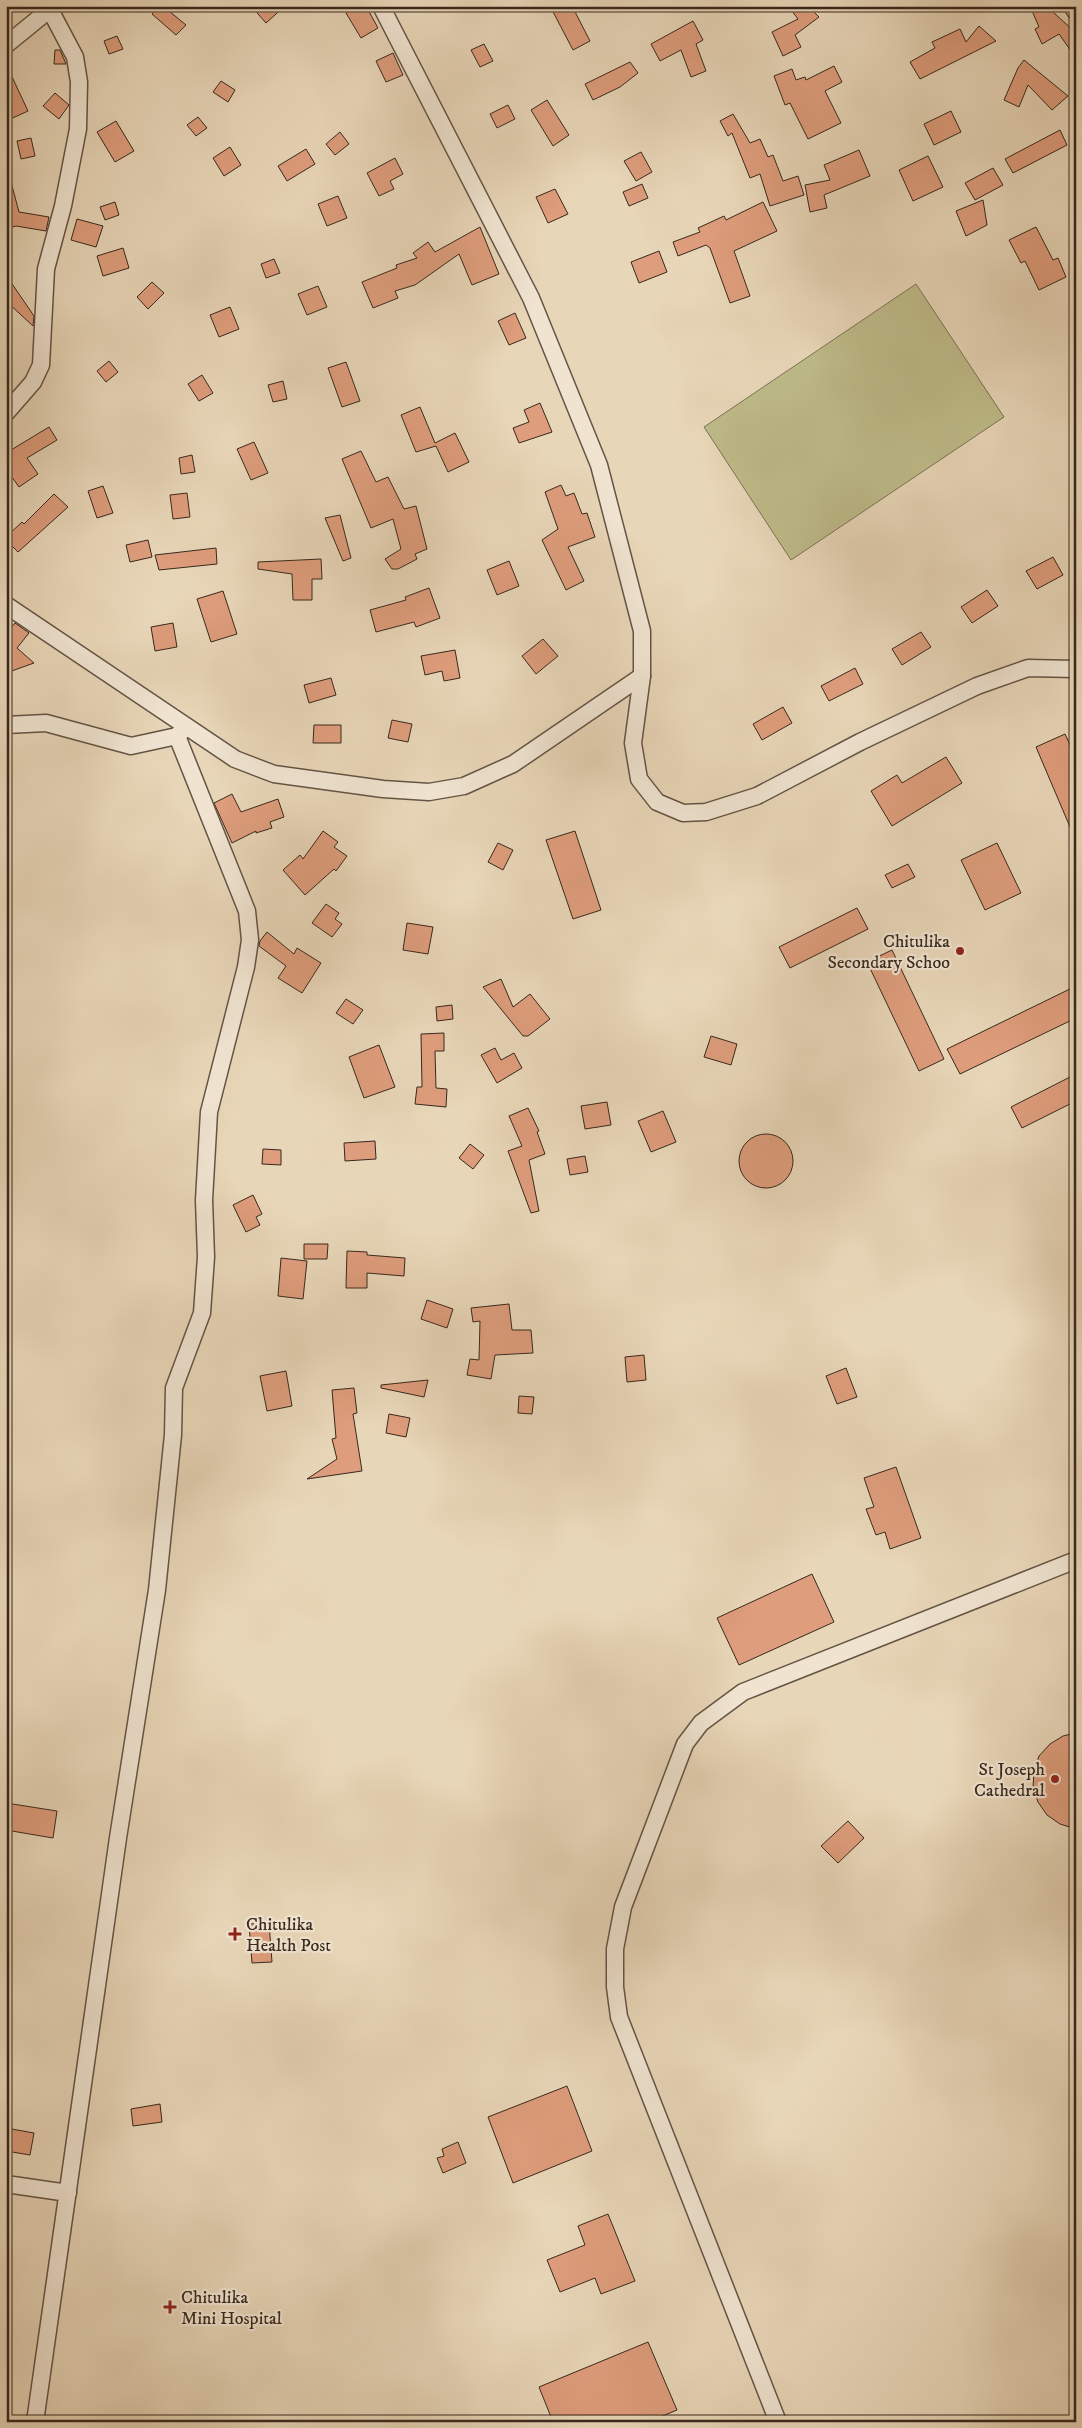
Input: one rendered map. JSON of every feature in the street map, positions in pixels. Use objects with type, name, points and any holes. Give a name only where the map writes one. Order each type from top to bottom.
[{"type":"street","points":[[381,6],[531,298],[599,465],[642,631],[642,676],[633,742],[639,779],[658,802],[684,813],[706,812],[757,796],[860,742],[977,686],[1028,668],[1076,668]]},
{"type":"street","points":[[1072,6],[1076,12]]},
{"type":"street","points":[[6,45],[48,8],[75,57],[79,82],[78,129],[63,206],[46,268],[41,365],[33,382],[6,413]]},
{"type":"street","points":[[6,605],[182,732],[235,759],[274,774],[384,789],[429,792],[464,786],[513,764],[642,676]]},
{"type":"street","points":[[6,725],[46,723],[131,746],[182,732]]},
{"type":"street","points":[[35,2422],[118,1838],[157,1590],[173,1436],[174,1388],[202,1312],[206,1257],[204,1200],[210,1112],[246,967],[250,940],[247,911],[182,732]]},
{"type":"street","points":[[778,2422],[619,2017],[615,1987],[614,1949],[624,1908],[685,1744],[701,1723],[743,1692],[1076,1560]]},
{"type":"street","points":[[6,2184],[68,2193]]},
{"type":"shaded area","points":[[916,284],[1004,417],[791,560],[704,427]]},
{"type":"building","points":[[158,6],[169,6],[169,11],[186,25],[176,35],[152,14]]},
{"type":"building","points":[[251,6],[285,6],[266,23]]},
{"type":"building","points":[[357,6],[366,6],[378,28],[361,38],[346,13]]},
{"type":"building","points":[[550,6],[572,6],[590,41],[573,50]]},
{"type":"building","points":[[788,6],[808,6],[819,17],[795,35],[801,47],[783,56],[772,32],[798,19]]},
{"type":"building","points":[[1030,6],[1050,6],[1053,12],[1076,33],[1076,58],[1059,34],[1042,44],[1035,29],[1039,27]]},
{"type":"building","points":[[693,21],[703,40],[696,44],[706,71],[691,77],[681,50],[660,61],[651,44]]},
{"type":"building","points":[[979,26],[996,41],[920,79],[910,62],[935,48],[932,42],[960,29],[966,42]]},
{"type":"building","points":[[117,36],[123,49],[109,54],[104,41]]},
{"type":"building","points":[[484,44],[493,61],[480,67],[471,50]]},
{"type":"building","points":[[55,50],[60,50],[66,64],[54,64]]},
{"type":"building","points":[[393,53],[403,75],[386,82],[376,61]]},
{"type":"building","points":[[1024,60],[1068,96],[1052,110],[1028,85],[1019,107],[1004,100],[1018,68]]},
{"type":"building","points":[[630,62],[638,73],[620,87],[593,100],[585,84]]},
{"type":"building","points":[[6,64],[28,111],[6,121]]},
{"type":"building","points":[[834,66],[842,82],[825,91],[841,123],[808,139],[790,103],[785,105],[774,76],[792,69],[796,80],[805,77],[806,80]]},
{"type":"building","points":[[221,81],[235,90],[228,102],[213,92]]},
{"type":"building","points":[[55,93],[69,105],[59,119],[43,106]]},
{"type":"building","points":[[547,100],[569,135],[553,146],[531,110]]},
{"type":"building","points":[[508,105],[515,119],[497,128],[490,114]]},
{"type":"building","points":[[951,111],[961,132],[934,145],[924,124]]},
{"type":"building","points":[[733,114],[750,143],[760,139],[768,157],[773,155],[783,181],[798,176],[804,195],[770,206],[760,174],[750,178],[732,133],[728,136],[720,121]]},
{"type":"building","points":[[198,117],[207,128],[196,136],[187,125]]},
{"type":"building","points":[[116,121],[134,151],[115,162],[97,132]]},
{"type":"building","points":[[1060,130],[1067,145],[1013,173],[1005,159]]},
{"type":"building","points":[[340,132],[349,144],[335,155],[326,144]]},
{"type":"building","points":[[31,138],[35,156],[21,159],[17,141]]},
{"type":"building","points":[[230,147],[241,165],[224,176],[213,158]]},
{"type":"building","points":[[306,149],[315,164],[287,181],[278,166]]},
{"type":"building","points":[[859,150],[870,176],[824,195],[827,208],[810,212],[805,185],[830,180],[824,165]]},
{"type":"building","points":[[641,152],[652,172],[636,181],[624,161]]},
{"type":"building","points":[[928,156],[943,187],[913,201],[899,170]]},
{"type":"building","points":[[395,158],[403,174],[390,181],[394,189],[379,196],[367,173]]},
{"type":"building","points":[[993,168],[1003,185],[975,200],[965,183]]},
{"type":"building","points":[[6,182],[11,182],[19,212],[49,217],[46,231],[16,226],[6,229]]},
{"type":"building","points":[[642,184],[648,198],[629,206],[623,192]]},
{"type":"building","points":[[555,189],[568,214],[548,223],[536,197]]},
{"type":"building","points":[[338,196],[347,218],[327,226],[318,204]]},
{"type":"building","points":[[983,200],[987,225],[966,236],[956,211]]},
{"type":"building","points":[[115,202],[119,215],[105,220],[100,207]]},
{"type":"building","points":[[763,202],[777,231],[734,251],[750,296],[730,303],[710,248],[706,245],[678,256],[673,242],[700,232],[698,228],[724,216],[726,220]]},
{"type":"building","points":[[77,219],[103,226],[96,247],[71,240]]},
{"type":"building","points":[[480,227],[499,274],[472,285],[459,254],[415,285],[395,291],[398,298],[373,308],[362,282],[397,268],[396,265],[417,258],[413,253],[428,242],[435,252]]},
{"type":"building","points":[[1036,227],[1053,260],[1058,258],[1066,277],[1039,290],[1025,261],[1021,263],[1009,240]]},
{"type":"building","points":[[123,248],[129,268],[103,276],[97,256]]},
{"type":"building","points":[[659,251],[667,272],[639,283],[631,262]]},
{"type":"building","points":[[274,259],[280,273],[266,278],[261,264]]},
{"type":"building","points":[[6,275],[34,316],[33,326],[6,301]]},
{"type":"building","points":[[152,282],[164,293],[148,309],[137,297]]},
{"type":"building","points":[[318,286],[327,307],[307,315],[298,294]]},
{"type":"building","points":[[230,307],[239,329],[219,337],[210,315]]},
{"type":"building","points":[[515,313],[526,338],[509,345],[498,321]]},
{"type":"building","points":[[109,361],[118,372],[106,382],[97,371]]},
{"type":"building","points":[[346,362],[360,401],[342,407],[328,368]]},
{"type":"building","points":[[202,375],[213,393],[199,401],[188,384]]},
{"type":"building","points":[[283,381],[287,399],[273,402],[268,385]]},
{"type":"building","points":[[540,403],[552,432],[519,443],[513,428],[529,422],[524,410]]},
{"type":"building","points":[[420,407],[435,443],[455,433],[469,462],[448,472],[436,446],[416,452],[401,415]]},
{"type":"building","points":[[49,427],[57,440],[27,458],[38,474],[19,487],[6,469],[6,453]]},
{"type":"building","points":[[254,442],[268,473],[251,480],[237,449]]},
{"type":"building","points":[[361,451],[376,482],[388,477],[404,509],[416,506],[427,549],[415,554],[417,559],[398,569],[392,569],[385,559],[401,549],[393,519],[371,528],[342,459]]},
{"type":"building","points":[[192,455],[195,472],[181,474],[179,458]]},
{"type":"building","points":[[561,485],[566,496],[574,493],[582,514],[587,513],[595,537],[568,547],[584,581],[566,590],[542,540],[558,529],[545,492]]},
{"type":"building","points":[[103,486],[113,513],[97,518],[88,491]]},
{"type":"building","points":[[187,493],[190,517],[173,519],[170,495]]},
{"type":"building","points":[[54,494],[68,507],[18,552],[6,540],[6,537],[22,522],[24,524]]},
{"type":"building","points":[[340,515],[351,558],[343,561],[325,518]]},
{"type":"building","points":[[148,540],[152,557],[130,562],[126,545]]},
{"type":"building","points":[[216,548],[217,564],[159,570],[155,555]]},
{"type":"building","points":[[1053,557],[1063,575],[1037,589],[1026,571]]},
{"type":"building","points":[[321,559],[322,579],[312,579],[312,600],[293,600],[292,574],[258,569],[258,562]]},
{"type":"building","points":[[509,561],[519,586],[497,595],[487,570]]},
{"type":"building","points":[[429,588],[440,618],[416,627],[414,622],[376,632],[370,610],[406,600],[405,597]]},
{"type":"building","points":[[987,590],[998,606],[972,623],[961,607]]},
{"type":"building","points":[[223,591],[237,634],[211,642],[197,599]]},
{"type":"building","points":[[15,623],[29,633],[17,648],[34,663],[6,673],[6,634]]},
{"type":"building","points":[[173,623],[177,647],[155,651],[151,627]]},
{"type":"building","points":[[921,632],[931,647],[902,665],[892,649]]},
{"type":"building","points":[[543,639],[558,656],[536,674],[522,656]]},
{"type":"building","points":[[455,650],[460,678],[444,681],[442,671],[425,675],[421,656]]},
{"type":"building","points":[[855,668],[863,684],[829,701],[821,686]]},
{"type":"building","points":[[331,678],[336,695],[309,703],[304,685]]},
{"type":"building","points":[[783,707],[792,723],[762,740],[753,724]]},
{"type":"building","points":[[392,720],[412,724],[408,742],[388,738]]},
{"type":"building","points":[[314,725],[341,725],[341,743],[313,743]]},
{"type":"building","points":[[1065,734],[1076,758],[1076,841],[1036,747]]},
{"type":"building","points":[[946,757],[962,783],[892,826],[871,791],[897,775],[902,783]]},
{"type":"building","points":[[232,794],[241,812],[278,799],[284,817],[270,822],[272,828],[256,833],[256,831],[232,843],[214,803]]},
{"type":"building","points":[[323,831],[338,842],[334,847],[347,856],[336,871],[334,869],[305,895],[283,870],[300,855],[303,859]]},
{"type":"building","points":[[575,831],[601,910],[573,919],[546,840]]},
{"type":"building","points":[[498,843],[513,850],[503,870],[488,862]]},
{"type":"building","points":[[997,843],[1021,893],[985,910],[961,860]]},
{"type":"building","points":[[908,864],[915,877],[892,888],[885,875]]},
{"type":"building","points":[[326,904],[339,913],[335,919],[342,924],[332,937],[312,923]]},
{"type":"building","points":[[857,908],[868,929],[790,968],[779,947]]},
{"type":"building","points":[[407,923],[433,927],[428,954],[403,950]]},
{"type":"building","points":[[267,932],[294,954],[297,948],[321,963],[302,993],[278,978],[286,966],[259,946],[260,941]]},
{"type":"building","points":[[892,950],[944,1059],[919,1071],[867,962]]},
{"type":"building","points":[[501,979],[513,1007],[530,994],[550,1019],[528,1036],[523,1036],[483,987]]},
{"type":"building","points":[[1076,986],[1076,1018],[960,1074],[947,1049]]},
{"type":"building","points":[[346,999],[363,1010],[353,1024],[336,1013]]},
{"type":"building","points":[[452,1005],[453,1019],[437,1021],[436,1007]]},
{"type":"building","points":[[444,1033],[444,1051],[435,1051],[436,1088],[447,1089],[446,1107],[415,1104],[417,1087],[422,1087],[421,1034]]},
{"type":"building","points":[[711,1036],[737,1044],[731,1065],[704,1057]]},
{"type":"building","points":[[379,1045],[395,1087],[364,1098],[349,1057]]},
{"type":"building","points":[[495,1048],[501,1060],[514,1053],[522,1068],[497,1083],[481,1055]]},
{"type":"building","points":[[1076,1074],[1076,1101],[1022,1128],[1011,1107]]},
{"type":"building","points":[[607,1102],[611,1125],[585,1129],[581,1106]]},
{"type":"building","points":[[528,1108],[539,1131],[537,1132],[545,1154],[529,1160],[539,1211],[531,1213],[508,1151],[522,1146],[509,1116]]},
{"type":"building","points":[[663,1111],[676,1142],[651,1152],[638,1121]]},
{"type":"building","points":[[766,1134],[776,1136],[785,1142],[791,1151],[793,1161],[791,1171],[785,1180],[776,1186],[766,1188],[756,1186],[747,1180],[741,1171],[739,1161],[741,1151],[747,1142],[756,1136]]},
{"type":"building","points":[[375,1141],[376,1159],[345,1161],[344,1143]]},
{"type":"building","points":[[470,1144],[484,1155],[473,1169],[459,1158]]},
{"type":"building","points":[[263,1149],[281,1150],[281,1165],[262,1164]]},
{"type":"building","points":[[585,1156],[588,1172],[570,1175],[567,1159]]},
{"type":"building","points":[[253,1195],[262,1214],[256,1217],[260,1225],[246,1232],[233,1205]]},
{"type":"building","points":[[304,1244],[328,1244],[327,1259],[304,1259]]},
{"type":"building","points":[[347,1251],[367,1252],[367,1255],[405,1258],[404,1276],[367,1273],[367,1288],[346,1288]]},
{"type":"building","points":[[281,1258],[307,1261],[303,1299],[278,1296]]},
{"type":"building","points":[[427,1300],[453,1309],[447,1328],[421,1319]]},
{"type":"building","points":[[509,1304],[512,1330],[531,1330],[533,1353],[495,1355],[491,1379],[467,1375],[470,1359],[479,1360],[480,1321],[473,1322],[471,1308]]},
{"type":"building","points":[[644,1355],[646,1380],[627,1382],[625,1357]]},
{"type":"building","points":[[846,1368],[857,1397],[837,1404],[826,1376]]},
{"type":"building","points":[[286,1371],[292,1406],[267,1411],[260,1376]]},
{"type":"building","points":[[428,1380],[424,1397],[381,1388],[381,1385]]},
{"type":"building","points":[[354,1388],[357,1413],[353,1414],[362,1471],[307,1479],[337,1459],[332,1439],[336,1438],[332,1390]]},
{"type":"building","points":[[519,1396],[534,1397],[532,1414],[518,1413]]},
{"type":"building","points":[[389,1414],[410,1418],[406,1437],[386,1433]]},
{"type":"building","points":[[896,1467],[921,1538],[890,1549],[885,1532],[876,1535],[866,1509],[874,1507],[864,1478]]},
{"type":"building","points":[[812,1574],[834,1622],[739,1665],[717,1618]]},
{"type":"building","name":"St Joseph Cathedral","points":[[1076,1733],[1076,1829],[1060,1824],[1047,1815],[1038,1802],[1033,1787],[1034,1771],[1039,1756],[1050,1744],[1063,1736]]},
{"type":"building","points":[[6,1803],[57,1811],[53,1838],[6,1830]]},
{"type":"building","points":[[848,1821],[864,1838],[838,1863],[821,1846]]},
{"type":"building","points":[[269,1923],[272,1962],[252,1963],[249,1924]]},
{"type":"building","points":[[567,2086],[592,2151],[513,2183],[488,2117]]},
{"type":"building","points":[[160,2104],[162,2122],[133,2126],[131,2109]]},
{"type":"building","points":[[6,2128],[34,2133],[30,2155],[6,2151]]},
{"type":"building","points":[[458,2142],[466,2163],[443,2173],[437,2158],[444,2156],[442,2149]]},
{"type":"building","points":[[608,2214],[635,2281],[601,2294],[595,2278],[560,2292],[547,2260],[585,2245],[578,2226]]},
{"type":"building","points":[[648,2342],[677,2410],[648,2422],[553,2422],[539,2387]]},
{"type":"place","name":"Chitulika Secondary Schoo","points":[[960,951]]},
{"type":"place","name":"St Joseph Cathedral","points":[[1055,1779]]},
{"type":"place","name":"Chitulika Health Post","points":[[235,1934]]},
{"type":"place","name":"Chitulika Mini Hospital","points":[[170,2307]]}]
